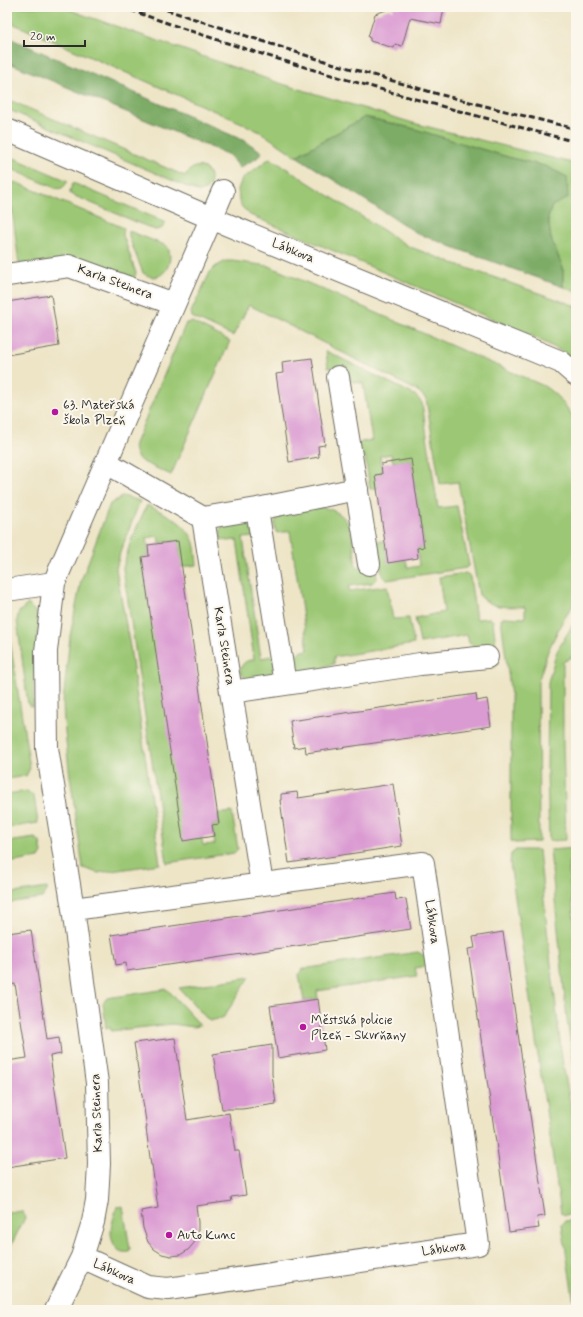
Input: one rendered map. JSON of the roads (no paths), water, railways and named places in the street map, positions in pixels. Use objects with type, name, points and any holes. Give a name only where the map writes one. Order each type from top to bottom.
[{"type":"street","name":"Lábkova","points":[[7,130],[211,218],[561,362],[576,375]]},
{"type":"street","name":"Karla Steinera","points":[[56,1310],[82,1257],[93,1222],[97,1200],[99,1170],[97,1083],[73,909],[47,748],[46,651],[54,583],[223,191]]},
{"type":"street","name":"Karla Steinera","points":[[7,275],[69,266],[174,304]]},
{"type":"street","points":[[338,377],[369,564]]},
{"type":"street","points":[[107,463],[203,518],[357,489]]},
{"type":"street","points":[[257,509],[285,684]]},
{"type":"street","name":"Karla Steinera","points":[[203,518],[262,884]]},
{"type":"street","points":[[7,590],[54,583]]},
{"type":"street","points":[[231,692],[420,664],[487,657]]},
{"type":"street","name":"Lábkova","points":[[82,1257],[148,1287],[168,1289],[478,1244],[423,862],[262,884]]},
{"type":"street","points":[[73,909],[262,884]]},
{"type":"railway","points":[[122,7],[178,27],[348,80],[461,112],[576,142]]},
{"type":"railway","points":[[158,7],[311,57],[438,94],[576,129]]},
{"type":"place","name":"63. Mateřská škola Plzeň","points":[[55,412]]},
{"type":"place","name":"Městská policie Plzeň - Skvrňany","points":[[303,1027]]},
{"type":"place","name":"Auto Kunc","points":[[169,1235]]}]
